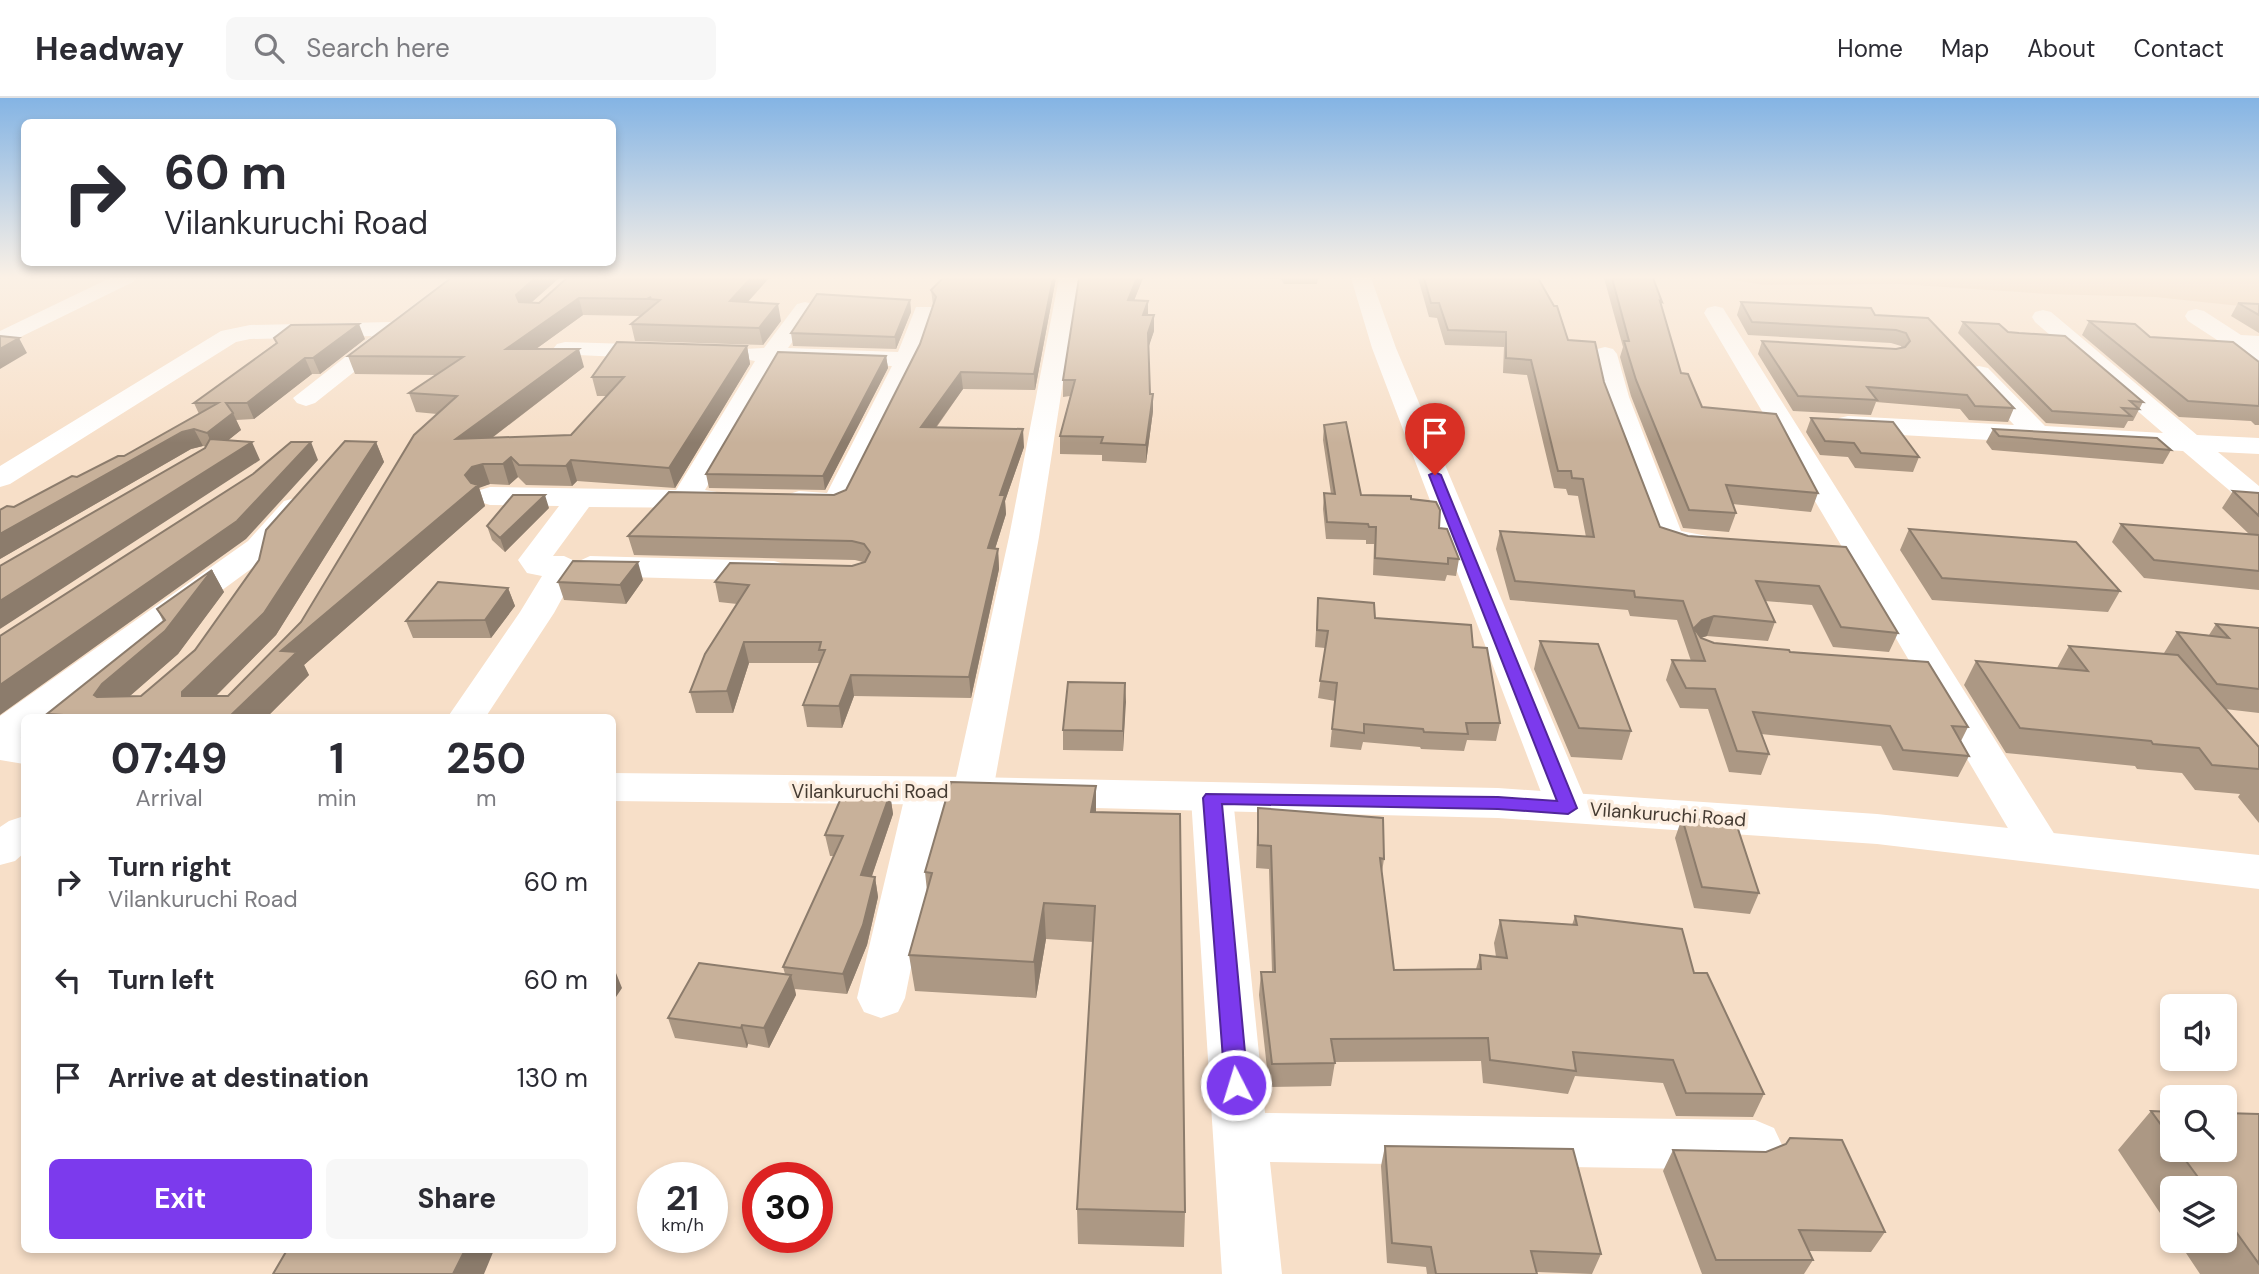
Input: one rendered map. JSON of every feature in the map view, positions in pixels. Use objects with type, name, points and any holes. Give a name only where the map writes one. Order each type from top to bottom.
[{"type":"main road","points":[[0,747],[21,750]]},
{"type":"main road","name":"Vilankuruchi Road","points":[[616,787],[973,791],[1498,803],[1877,829],[2259,872]]},
{"type":"street","points":[[0,478],[192,356],[229,337],[246,333]]},
{"type":"street","points":[[306,398],[392,333]]},
{"type":"street","points":[[686,498],[787,333]]},
{"type":"street","points":[[777,500],[837,502],[907,359],[916,333]]},
{"type":"street","points":[[973,791],[1024,537],[1059,333]]},
{"type":"street","points":[[1379,333],[1568,808]]},
{"type":"street","points":[[1727,333],[1733,344],[1803,422],[1848,553],[1932,669],[2040,846]]},
{"type":"street","points":[[2062,333],[2259,501]]},
{"type":"street","points":[[2229,333],[2248,343],[2259,357]]},
{"type":"street","points":[[1733,344],[1760,345]]},
{"type":"street","points":[[565,349],[689,353]]},
{"type":"street","points":[[730,354],[907,359]]},
{"type":"street","points":[[1605,354],[1616,397],[1668,537],[1683,543],[1738,547]]},
{"type":"street","points":[[1961,354],[2037,434]]},
{"type":"street","points":[[1803,422],[2259,446]]},
{"type":"street","points":[[28,714],[259,548],[312,489]]},
{"type":"street","points":[[490,496],[738,499]]},
{"type":"street","points":[[581,498],[534,560],[538,566],[800,572]]},
{"type":"street","points":[[236,601],[252,581],[259,548]]},
{"type":"street","points":[[469,714],[537,613],[564,566]]},
{"type":"street","points":[[1892,666],[1932,669]]},
{"type":"street","points":[[0,734],[21,719]]},
{"type":"street","points":[[881,998],[926,791]]},
{"type":"street","points":[[1212,798],[1252,1274]]},
{"type":"street","points":[[0,850],[21,833]]},
{"type":"street","points":[[1241,1138],[1755,1146]]},
{"type":"building","points":[[281,333],[347,333],[313,358],[305,358],[247,403],[226,403],[233,413],[207,433],[194,429],[182,432],[0,534],[0,510],[7,506],[14,507],[72,476],[77,477],[118,456],[124,456],[218,403],[194,403],[277,343],[274,338]]},
{"type":"building","points":[[379,333],[529,333],[506,349],[579,349],[456,439],[571,435],[624,377],[592,377],[617,342],[747,346],[669,468],[571,460],[566,466],[519,465],[511,457],[503,464],[472,467],[465,475],[471,483],[478,485],[281,651],[297,652],[232,714],[47,714],[165,620],[157,609],[212,570],[165,631],[102,684],[94,695],[141,696],[195,650],[259,560],[266,530],[345,441],[376,442],[264,613],[182,692],[182,696],[228,696],[301,622],[414,435],[457,396],[409,393],[463,357],[348,356]]},
{"type":"building","points":[[791,333],[897,333],[895,337]]},
{"type":"building","points":[[924,333],[1042,333],[1034,374],[961,372],[921,427],[1023,429],[1000,495],[1005,495],[988,548],[998,549],[969,677],[851,675],[839,706],[803,705],[825,650],[819,650],[821,642],[744,642],[727,691],[690,692],[705,654],[749,585],[715,582],[730,563],[852,566],[865,562],[870,552],[864,544],[852,541],[628,536],[669,492],[834,495],[846,490]]},
{"type":"building","points":[[1070,333],[1148,333],[1150,394],[1153,394],[1146,445],[1101,443],[1103,437],[1060,436],[1075,380],[1063,380]]},
{"type":"building","points":[[1506,333],[1566,333],[1568,340],[1595,342],[1604,382],[1660,527],[1688,536],[1846,547],[1898,633],[1841,627],[1819,586],[1756,581],[1775,622],[1714,616],[1702,620],[1694,628],[1701,638],[1714,643],[1790,652],[1928,662],[1968,727],[1952,726],[1969,756],[1903,750],[1890,726],[1753,712],[1769,754],[1737,751],[1715,689],[1686,688],[1672,660],[1705,661],[1683,601],[1635,597],[1634,591],[1515,581],[1500,531],[1594,537],[1583,479],[1572,478],[1571,471],[1558,471],[1531,360],[1506,358]]},
{"type":"building","points":[[1627,333],[1669,333],[1681,373],[1688,374],[1702,407],[1776,414],[1818,493],[1726,485],[1736,513],[1689,510],[1636,380],[1624,341],[1629,341]]},
{"type":"building","points":[[1906,333],[1942,333],[2014,408],[1975,406],[1967,395],[1867,387],[1877,400],[1798,396],[1762,341],[1896,349],[1905,347],[1910,341]]},
{"type":"building","points":[[1974,333],[2065,336],[2143,402],[2130,401],[2139,409],[2122,408],[2131,416],[2052,411]]},
{"type":"building","points":[[2104,333],[2145,333],[2150,337],[2233,342],[2259,362],[2259,406],[2188,401]]},
{"type":"building","points":[[0,336],[19,338],[0,349]]},
{"type":"building","points":[[778,352],[886,356],[823,476],[706,474]]},
{"type":"building","points":[[1811,418],[1893,422],[1919,457],[1861,453],[1854,443],[1825,441]]},
{"type":"building","points":[[1346,422],[1361,495],[1411,496],[1411,499],[1436,502],[1440,510],[1439,528],[1447,529],[1459,559],[1448,558],[1448,564],[1375,558],[1376,527],[1369,527],[1368,524],[1327,522],[1324,493],[1335,494],[1324,425]]},
{"type":"building","points":[[1993,429],[2157,438],[2171,450],[1999,436]]},
{"type":"building","points":[[210,439],[252,442],[0,601],[0,566],[205,448]]},
{"type":"building","points":[[291,442],[311,442],[237,521],[0,685],[0,636],[253,474]]},
{"type":"building","points":[[2233,491],[2259,493],[2259,516]]},
{"type":"building","points":[[513,495],[545,495],[500,538],[487,526]]},
{"type":"building","points":[[2121,524],[2259,535],[2259,571],[2154,560]]},
{"type":"building","points":[[1909,529],[2076,542],[2120,591],[1942,578]]},
{"type":"building","points":[[573,561],[638,562],[620,585],[558,582]]},
{"type":"building","points":[[438,582],[508,588],[485,620],[406,621]]},
{"type":"building","points":[[1318,598],[1374,603],[1375,618],[1471,625],[1473,647],[1487,648],[1500,723],[1466,723],[1468,734],[1424,732],[1423,729],[1364,724],[1364,733],[1332,729],[1337,683],[1320,681],[1328,631],[1317,630]]},
{"type":"building","points":[[2216,624],[2259,628],[2259,689],[2217,684],[2177,632],[2229,638]]},
{"type":"building","points":[[1540,641],[1598,644],[1631,731],[1579,728]]},
{"type":"building","points":[[2069,646],[2178,655],[2259,747],[2259,769],[2212,765],[2199,748],[2020,728],[1976,661],[2088,671]]},
{"type":"building","points":[[1068,682],[1125,683],[1123,731],[1063,730]]},
{"type":"building","points":[[951,782],[1096,786],[1091,812],[1180,814],[1185,1212],[1077,1209],[1095,906],[1044,903],[1034,962],[909,955],[932,873],[925,872]]},
{"type":"building","points":[[844,791],[890,794],[861,875],[875,877],[863,925],[843,974],[783,967],[843,836],[825,835]]},
{"type":"building","points":[[1258,808],[1383,818],[1384,859],[1380,858],[1394,970],[1481,969],[1480,955],[1507,958],[1500,920],[1577,925],[1575,916],[1682,929],[1694,973],[1707,973],[1764,1094],[1686,1093],[1673,1060],[1573,1052],[1576,1071],[1490,1060],[1488,1038],[1331,1039],[1335,1063],[1272,1064],[1261,972],[1275,972],[1271,846],[1258,845]]},
{"type":"building","points":[[1682,818],[1736,823],[1759,893],[1702,887]]},
{"type":"building","points":[[699,963],[791,975],[764,1028],[742,1025],[741,1028],[668,1018]]},
{"type":"building","points":[[2151,1111],[2160,1111],[2160,1123]]},
{"type":"building","points":[[2237,1113],[2259,1114],[2259,1264],[2237,1233],[2237,1176],[2197,1176],[2187,1162],[2237,1162]]},
{"type":"building","points":[[1790,1138],[1842,1140],[1885,1232],[1799,1230],[1813,1260],[1716,1260],[1673,1150],[1766,1152],[1786,1144]]},
{"type":"building","points":[[1385,1146],[1573,1149],[1601,1254],[1531,1251],[1537,1274],[1436,1274],[1431,1247],[1392,1243]]},
{"type":"building","points":[[285,1253],[464,1253],[453,1274],[273,1274]]},
{"type":"route","points":[[1236,1085],[1212,798],[1498,803],[1568,808],[1435,475]]}]
